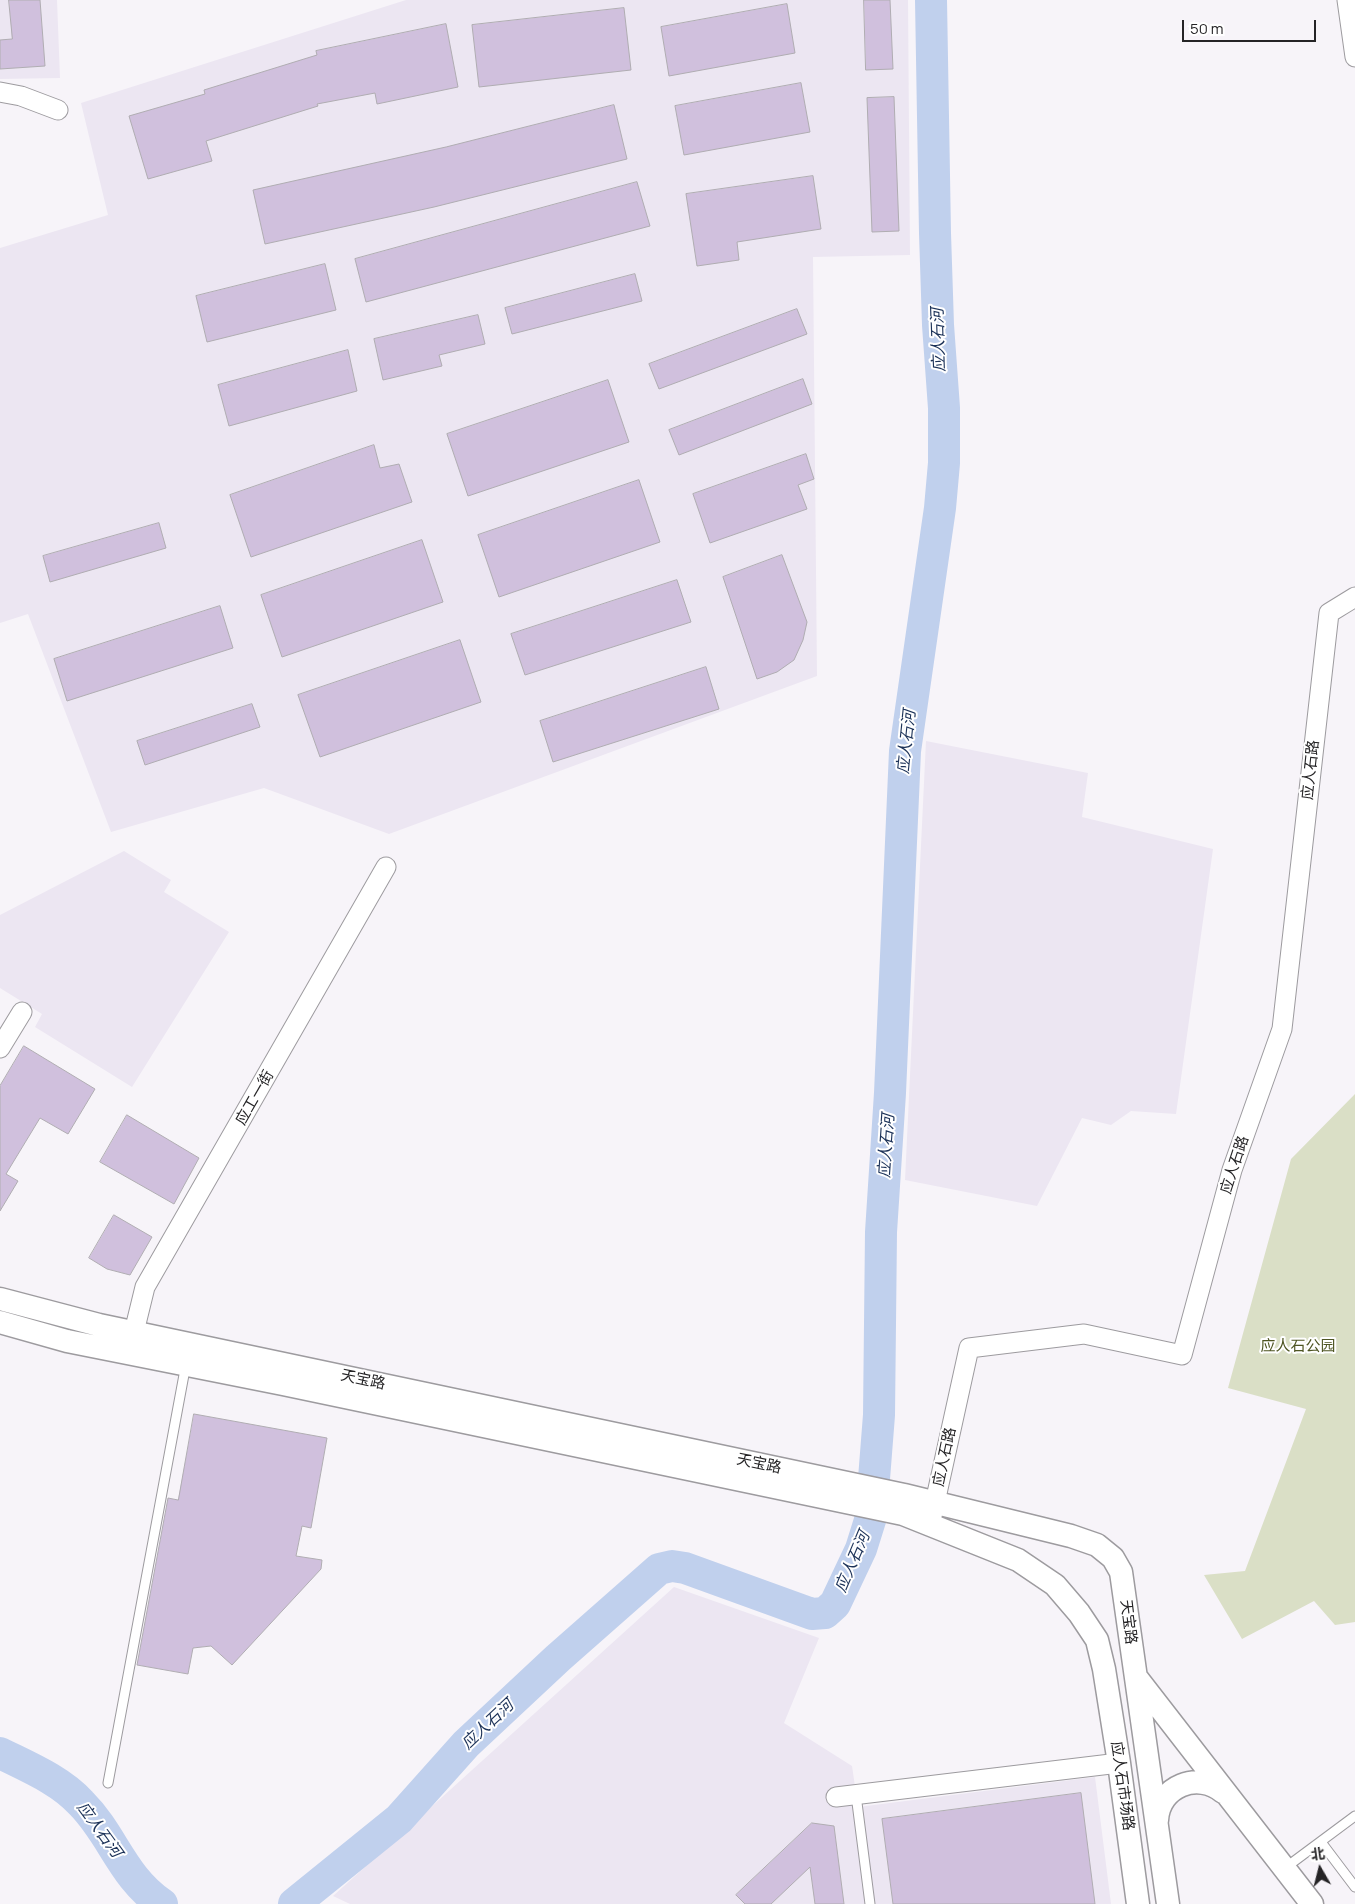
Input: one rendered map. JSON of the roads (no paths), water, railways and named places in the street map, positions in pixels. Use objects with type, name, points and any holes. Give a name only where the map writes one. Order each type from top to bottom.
[{"type":"street","points":[[1347,0],[1355,58]]},
{"type":"street","points":[[0,92],[22,96],[58,110]]},
{"type":"street","name":"应人石路","points":[[930,1524],[969,1348],[1084,1334],[1182,1355],[1232,1170],[1282,1029],[1329,613],[1355,597]]},
{"type":"street","name":"应工一街","points":[[134,1332],[145,1287],[386,867]]},
{"type":"street","points":[[0,1048],[22,1012]]},
{"type":"street","name":"天宝路","points":[[0,1298],[40,1310],[134,1332],[839,1491],[903,1505],[935,1502],[1071,1536],[1097,1545],[1113,1558],[1121,1572],[1135,1677]]},
{"type":"street","name":"天宝路","points":[[0,1322],[67,1341],[839,1491]]},
{"type":"street","name":"天宝路","points":[[903,1505],[930,1524],[1018,1560],[1055,1585],[1079,1613],[1097,1640],[1104,1669]]},
{"type":"street","name":"应人石市场路","points":[[1104,1669],[1138,1904]]},
{"type":"street","points":[[1135,1677],[1312,1904]]},
{"type":"street","name":"应人石市场路","points":[[1135,1677],[1168,1904]]},
{"type":"street","points":[[836,1797],[1119,1763]]},
{"type":"street","points":[[1156,1825],[1157,1812],[1162,1801],[1180,1785],[1195,1782],[1207,1783],[1228,1796]]},
{"type":"lane","points":[[108,1782],[186,1364]]},
{"type":"lane","points":[[856,1795],[870,1904]]},
{"type":"lane","points":[[1285,1868],[1355,1816]]},
{"type":"lane","points":[[1321,1842],[1355,1887]]},
{"type":"waterway","name":"应人石河","points":[[294,1904],[399,1819],[466,1744],[558,1658],[659,1569],[672,1566],[685,1568],[812,1614],[825,1613],[835,1604],[861,1549],[871,1517],[879,1415],[881,1232],[890,1093],[905,751],[940,508],[944,463],[944,408],[938,325],[935,233],[931,0]]},
{"type":"waterway","name":"应人石河","points":[[0,1753],[43,1775],[73,1795],[102,1828],[127,1869],[148,1893],[162,1904]]},
{"type":"park label","name":"应人石公园","points":[[1298,1347]]}]
